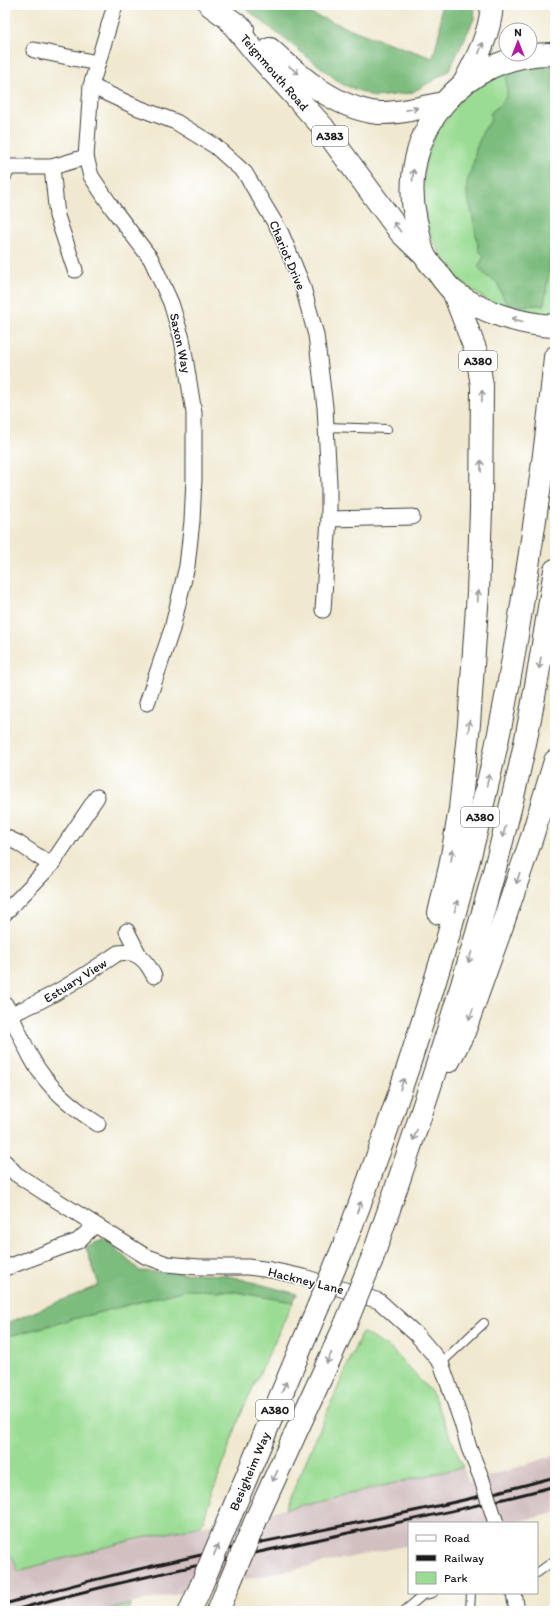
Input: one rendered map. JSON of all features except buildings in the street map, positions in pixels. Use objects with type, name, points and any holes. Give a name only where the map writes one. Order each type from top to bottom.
[{"type":"main road","name":"Teignmouth Road","points":[[210,5],[230,21],[261,40],[292,69],[322,91],[356,108],[380,113],[399,112],[443,104]]},
{"type":"main road","points":[[464,83],[481,50],[491,21],[492,5]]},
{"type":"main road","name":"Teignmouth Road","points":[[230,21],[256,53],[323,127],[400,232],[424,255],[453,291]]},
{"type":"main road","points":[[424,255],[414,210],[412,189],[413,170],[423,137],[443,104],[464,83],[486,69],[500,63],[533,55],[555,54]]},
{"type":"main road","points":[[453,291],[475,304],[518,321],[542,326],[555,326]]},
{"type":"main road","name":"A380","points":[[420,1031],[433,942],[450,867],[460,809],[469,724],[478,592],[482,472],[482,386],[477,354],[453,291]]},
{"type":"main road","name":"A380","points":[[420,1031],[472,848],[495,753],[512,667],[534,525],[554,366]]},
{"type":"main road","name":"A380","points":[[425,1104],[481,922],[514,792],[534,699],[555,570]]},
{"type":"main road","name":"A380","points":[[425,1104],[464,1032],[505,918],[555,761]]},
{"type":"main road","name":"Besigheim Way","points":[[190,1611],[345,1243],[420,1031]]},
{"type":"main road","name":"Besigheim Way","points":[[218,1611],[258,1515],[346,1323],[372,1259],[425,1104]]},
{"type":"street","name":"Saxon Way","points":[[115,5],[91,86],[86,157],[91,176],[113,209],[152,258],[171,302],[182,339],[194,413],[194,479],[187,566],[172,629],[147,703]]},
{"type":"street","points":[[34,50],[97,63]]},
{"type":"street","name":"Chariot Drive","points":[[91,86],[176,122],[215,146],[245,173],[281,233],[302,284],[316,334],[327,427],[330,484],[323,610]]},
{"type":"street","points":[[5,174],[7,166],[52,167],[86,157]]},
{"type":"street","points":[[52,167],[56,216],[75,270]]},
{"type":"street","points":[[329,519],[412,516]]},
{"type":"street","points":[[5,913],[51,865],[97,797]]},
{"type":"street","points":[[5,837],[51,865]]},
{"type":"street","points":[[127,931],[138,955],[148,964],[154,976]]},
{"type":"street","name":"Estuary View","points":[[8,1009],[45,1000],[118,953],[125,952],[138,955]]},
{"type":"street","points":[[8,1009],[32,1059],[49,1083],[72,1106],[98,1124]]},
{"type":"street","name":"Hackney Lane","points":[[5,1162],[11,1176],[95,1224],[144,1256],[167,1264],[199,1268],[248,1268],[271,1270],[304,1277],[379,1300],[417,1335],[441,1363],[496,1522]]},
{"type":"street","points":[[5,1268],[78,1241],[95,1224]]},
{"type":"street","points":[[514,1594],[517,1611]]},
{"type":"lane","points":[[327,427],[387,429]]},
{"type":"lane","points":[[441,1363],[484,1323]]},
{"type":"lane","points":[[538,1572],[555,1560]]},
{"type":"lane","points":[[404,1611],[422,1596],[429,1594]]},
{"type":"lane","points":[[470,1611],[471,1594]]},
{"type":"shaded area","points":[[555,1455],[555,1513],[515,1522],[408,1522],[408,1545],[103,1611],[5,1611],[5,1558],[12,1556],[18,1571],[132,1540],[285,1509],[463,1467],[469,1483]]},
{"type":"green space","points":[[241,5],[288,5],[369,36],[433,58],[440,29],[441,5],[475,5],[474,19],[449,71],[411,93],[375,97],[342,84]]},
{"type":"green space","points":[[552,64],[550,266],[544,305],[515,306],[505,302],[497,282],[485,275],[478,267],[484,256],[479,251],[472,213],[467,196],[467,182],[474,161],[476,149],[483,131],[490,122],[491,112],[501,104],[507,95],[506,72],[525,66]]},
{"type":"green space","points":[[555,64],[555,317],[544,316],[490,302],[471,290],[456,277],[446,265],[428,229],[422,196],[425,163],[437,128],[464,96],[500,74]]},
{"type":"green space","points":[[104,1238],[140,1271],[225,1275],[297,1294],[293,1302],[230,1291],[185,1290],[5,1337],[5,1324],[99,1285],[86,1248]]},
{"type":"green space","points":[[185,1290],[230,1291],[293,1302],[242,1411],[201,1526],[132,1540],[18,1571],[12,1556],[5,1558],[5,1337]]},
{"type":"green space","points":[[362,1332],[392,1350],[433,1394],[463,1467],[285,1509]]},
{"type":"green space","points":[[130,1604],[128,1611],[103,1611]]},
{"type":"railway","points":[[5,1604],[138,1569],[429,1508],[555,1477]]},
{"type":"railway","points":[[11,1611],[144,1577],[461,1509],[555,1486]]}]
